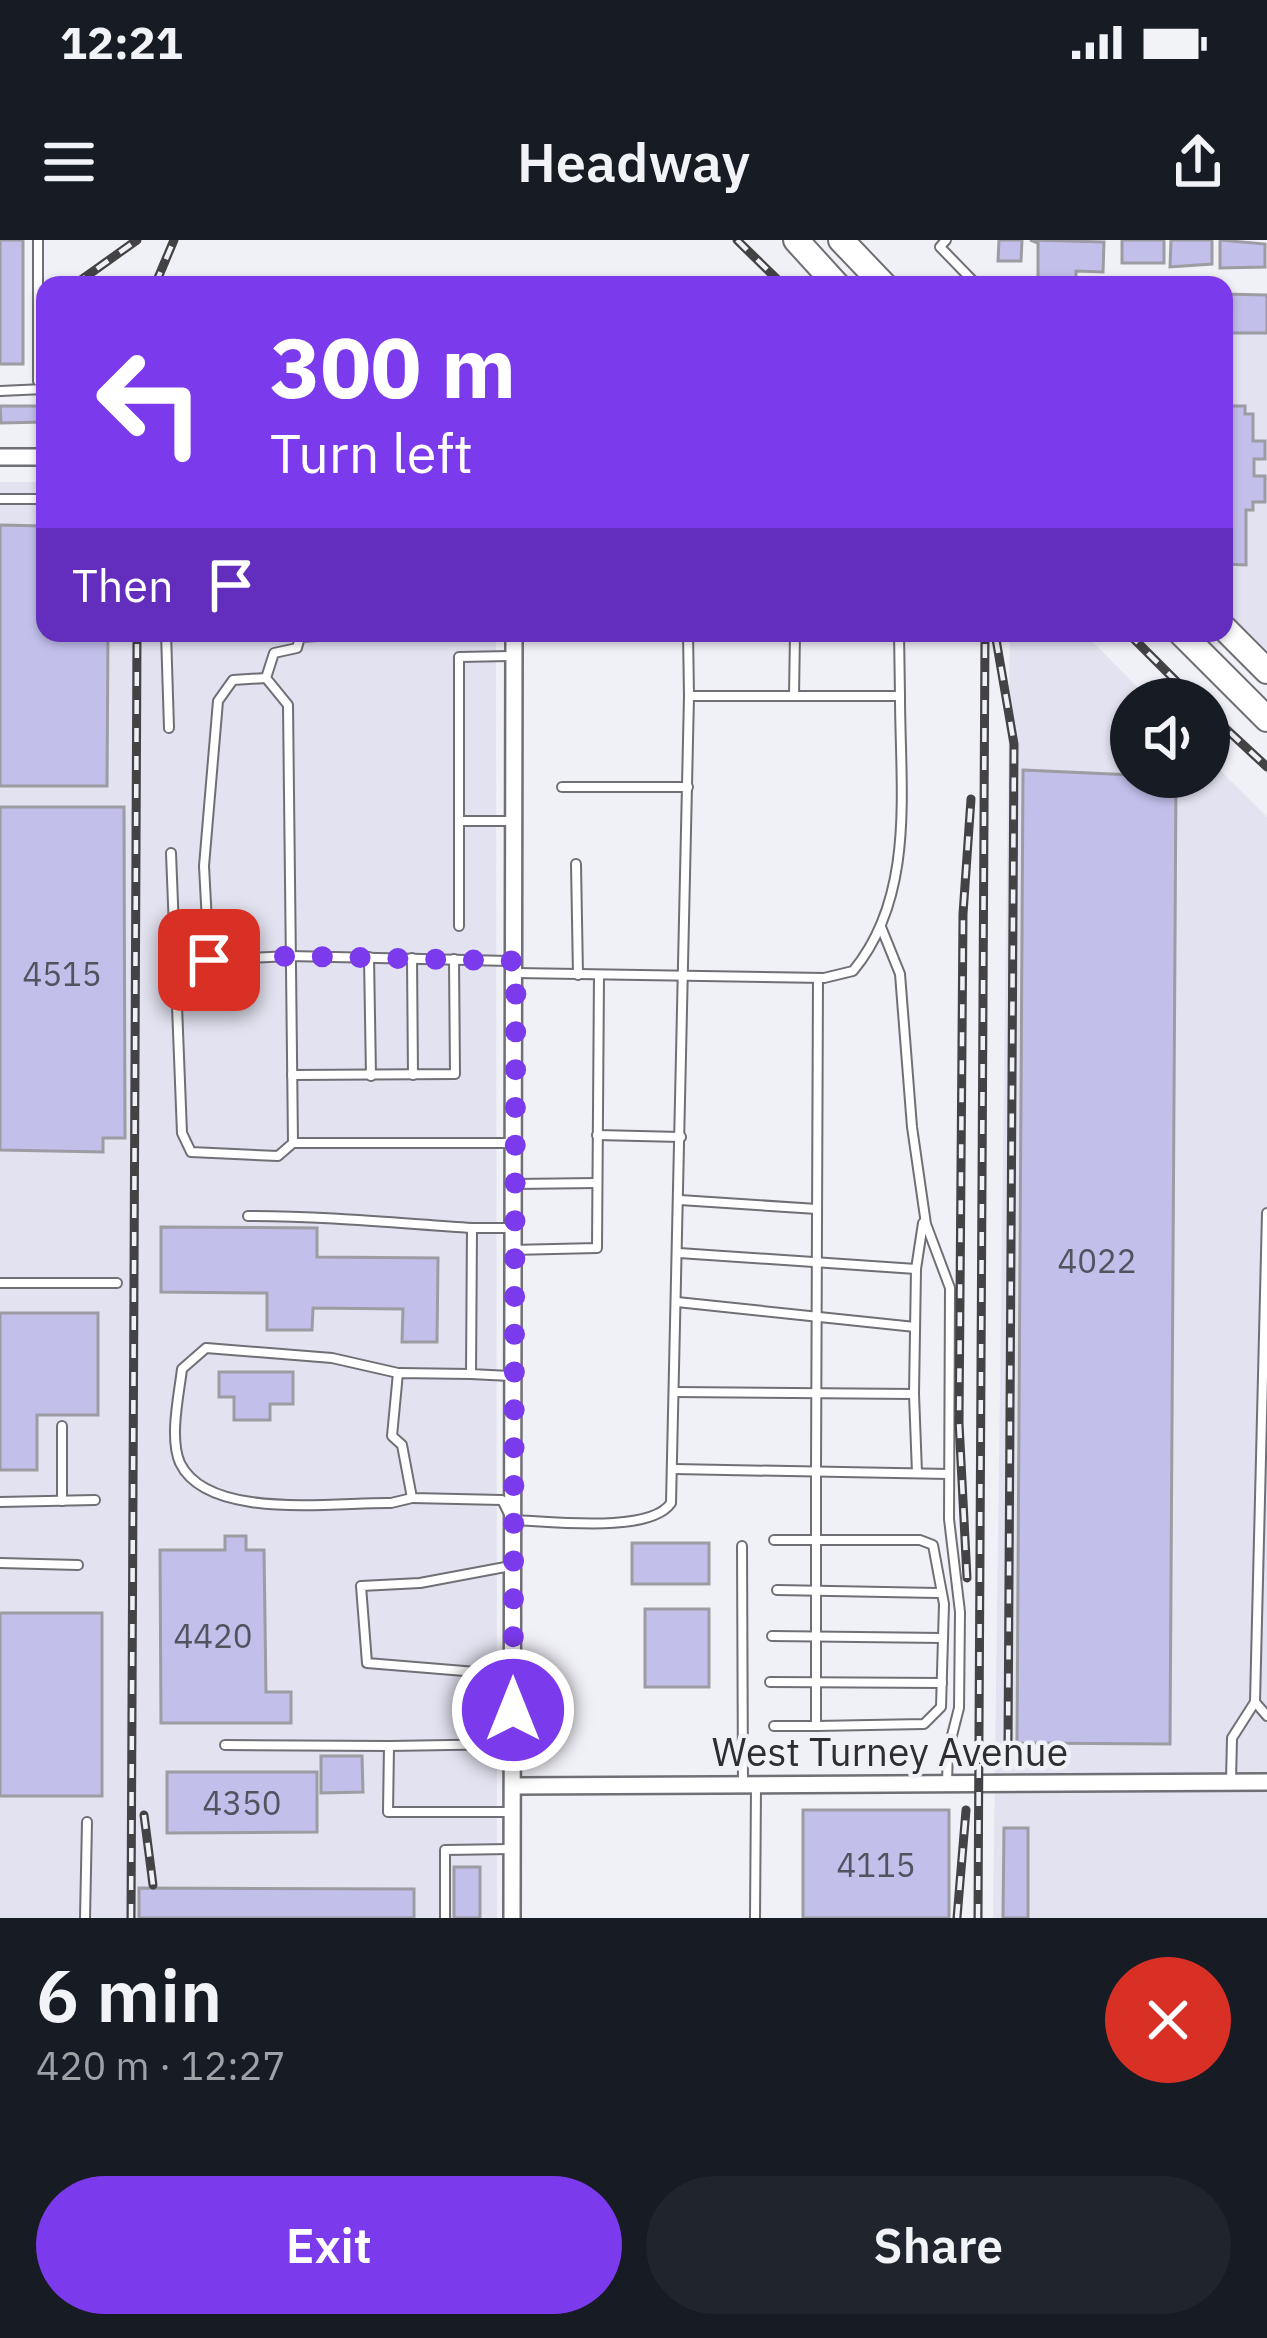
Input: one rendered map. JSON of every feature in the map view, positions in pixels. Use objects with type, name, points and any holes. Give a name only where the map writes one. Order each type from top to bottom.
[{"type":"highway","points":[[796,240],[829,276]]},
{"type":"highway","points":[[841,240],[875,276]]},
{"type":"highway","points":[[1233,637],[1267,670]]},
{"type":"highway","points":[[1190,642],[1267,719]]},
{"type":"street","points":[[0,457],[36,458]]},
{"type":"street","points":[[512,1918],[514,642]]},
{"type":"street","name":"West Turney Avenue","points":[[513,1786],[1267,1782]]},
{"type":"lane","points":[[38,240],[38,276]]},
{"type":"lane","points":[[946,240],[940,247],[968,276]]},
{"type":"lane","points":[[0,391],[36,389]]},
{"type":"lane","points":[[0,499],[36,499]]},
{"type":"lane","points":[[166,642],[169,728]]},
{"type":"lane","points":[[266,678],[274,652],[297,648],[299,642]]},
{"type":"lane","points":[[512,1376],[398,1373],[332,1358],[206,1348],[182,1369],[178,1459],[198,1489],[228,1501],[502,1500],[512,1520],[651,1518],[671,1503],[682,1137],[688,642]]},
{"type":"lane","points":[[794,696],[795,642]]},
{"type":"lane","points":[[173,971],[209,960],[290,956],[454,959],[578,975],[818,978],[853,971],[880,925],[900,858],[899,642]]},
{"type":"lane","points":[[459,926],[459,657],[514,656]]},
{"type":"lane","points":[[266,678],[288,705],[292,1144]]},
{"type":"lane","points":[[209,960],[204,866],[218,701],[233,680],[266,678]]},
{"type":"lane","points":[[689,696],[900,696]]},
{"type":"lane","points":[[562,787],[688,787]]},
{"type":"lane","points":[[459,821],[515,821]]},
{"type":"lane","points":[[171,853],[182,1133],[191,1152],[278,1156],[292,1144],[513,1143]]},
{"type":"lane","points":[[576,864],[578,975]]},
{"type":"lane","points":[[880,925],[900,974],[925,1214],[950,1288],[949,1474],[960,1612],[959,1708],[947,1784]]},
{"type":"lane","points":[[369,957],[371,1076]]},
{"type":"lane","points":[[412,958],[413,1075]]},
{"type":"lane","points":[[292,1075],[454,1074],[454,959]]},
{"type":"lane","points":[[511,1250],[596,1248],[599,975]]},
{"type":"lane","points":[[816,1726],[818,978]]},
{"type":"lane","points":[[597,1135],[682,1137]]},
{"type":"lane","points":[[512,1184],[597,1183]]},
{"type":"lane","points":[[680,1200],[818,1209]]},
{"type":"lane","points":[[1231,1782],[1232,1738],[1255,1702],[1267,1213]]},
{"type":"lane","points":[[917,1474],[916,1269],[925,1214]]},
{"type":"lane","points":[[248,1216],[356,1217],[375,1223],[511,1228]]},
{"type":"lane","points":[[471,1374],[472,1228]]},
{"type":"lane","points":[[679,1253],[916,1269]]},
{"type":"lane","points":[[0,1283],[117,1283]]},
{"type":"lane","points":[[677,1302],[915,1328]]},
{"type":"lane","points":[[398,1373],[392,1436],[402,1445],[412,1498]]},
{"type":"lane","points":[[675,1392],[914,1394]]},
{"type":"lane","points":[[62,1426],[62,1501]]},
{"type":"lane","points":[[674,1469],[949,1474]]},
{"type":"lane","points":[[0,1502],[95,1500]]},
{"type":"lane","points":[[774,1540],[929,1542],[936,1553],[943,1638],[940,1713],[930,1722],[774,1726]]},
{"type":"lane","points":[[742,1546],[755,1918]]},
{"type":"lane","points":[[0,1563],[78,1565]]},
{"type":"lane","points":[[513,1566],[420,1583],[362,1586],[367,1663],[513,1675]]},
{"type":"lane","points":[[777,1590],[938,1593]]},
{"type":"lane","points":[[772,1636],[943,1638]]},
{"type":"lane","points":[[770,1682],[942,1683]]},
{"type":"lane","points":[[1255,1702],[1267,1716]]},
{"type":"lane","points":[[225,1745],[513,1744]]},
{"type":"lane","points":[[389,1746],[388,1812],[513,1812]]},
{"type":"lane","points":[[85,1918],[87,1822]]},
{"type":"lane","points":[[445,1918],[445,1850],[513,1849]]},
{"type":"shaded area","points":[[1233,294],[1267,295],[1267,650],[1233,617]]},
{"type":"shaded area","points":[[0,482],[36,482],[36,642],[496,642],[497,1918],[0,1918]]},
{"type":"shaded area","points":[[1010,642],[1093,642],[1128,678],[1110,678],[1110,798],[1230,798],[1230,780],[1267,817],[1267,1918],[993,1918]]},
{"type":"building","points":[[0,240],[23,240],[23,364],[0,364]]},
{"type":"building","points":[[999,240],[1022,240],[1021,261],[998,261]]},
{"type":"building","points":[[1030,240],[1104,242],[1103,272],[1038,276],[1038,243]]},
{"type":"building","points":[[1122,240],[1164,240],[1164,263],[1122,263]]},
{"type":"building","points":[[1171,240],[1212,240],[1212,264],[1170,267]]},
{"type":"building","points":[[1220,240],[1265,244],[1265,267],[1220,268]]},
{"type":"building","points":[[1233,294],[1267,295],[1267,333],[1233,333]]},
{"type":"building","points":[[0,406],[36,406],[36,422],[1,423]]},
{"type":"building","points":[[1233,406],[1245,406],[1245,414],[1253,414],[1253,441],[1265,441],[1265,459],[1254,459],[1254,476],[1265,476],[1265,502],[1253,502],[1253,510],[1246,510],[1246,565],[1233,564]]},
{"type":"building","points":[[0,525],[36,526],[36,642],[108,642],[107,786],[0,786]]},
{"type":"building","points":[[1023,770],[1110,774],[1110,798],[1176,798],[1170,1744],[1017,1743]]},
{"type":"building","points":[[0,807],[124,807],[125,1138],[103,1138],[103,1152],[0,1150]]},
{"type":"building","points":[[161,1227],[317,1228],[317,1257],[438,1258],[437,1342],[402,1342],[403,1309],[313,1308],[312,1330],[267,1330],[267,1293],[161,1292]]},
{"type":"building","points":[[0,1313],[98,1313],[98,1415],[37,1415],[37,1470],[0,1470]]},
{"type":"building","points":[[219,1372],[293,1372],[293,1404],[270,1404],[270,1420],[234,1420],[234,1397],[219,1397]]},
{"type":"building","points":[[225,1536],[246,1536],[246,1550],[264,1550],[266,1692],[291,1692],[291,1723],[161,1723],[160,1550],[225,1550]]},
{"type":"building","points":[[632,1543],[709,1543],[709,1584],[632,1584]]},
{"type":"building","points":[[645,1609],[709,1609],[709,1687],[645,1687]]},
{"type":"building","points":[[0,1613],[102,1613],[102,1796],[0,1796]]},
{"type":"building","points":[[321,1756],[362,1756],[363,1792],[321,1793]]},
{"type":"building","points":[[167,1772],[317,1772],[317,1832],[167,1833]]},
{"type":"building","points":[[803,1810],[949,1810],[949,1918],[803,1918]]},
{"type":"building","points":[[1004,1828],[1028,1828],[1028,1918],[1003,1918]]},
{"type":"building","points":[[454,1867],[480,1867],[480,1918],[454,1918]]},
{"type":"building","points":[[139,1888],[414,1889],[414,1918],[139,1918]]},
{"type":"railway","points":[[87,276],[137,240]]},
{"type":"railway","points":[[159,276],[174,240]]},
{"type":"railway","points":[[737,240],[774,276]]},
{"type":"railway","points":[[131,1918],[137,642]]},
{"type":"railway","points":[[978,1918],[985,642]]},
{"type":"railway","points":[[997,642],[1014,744],[1008,1747]]},
{"type":"railway","points":[[1137,642],[1173,678]]},
{"type":"railway","points":[[1230,733],[1267,767]]},
{"type":"railway","points":[[967,1578],[959,1423],[963,914],[971,799]]},
{"type":"railway","points":[[957,1918],[966,1810]]},
{"type":"railway","points":[[144,1815],[153,1885]]},
{"type":"route","points":[[209,960],[290,956],[516,961],[511,1223],[513,1710]]}]
